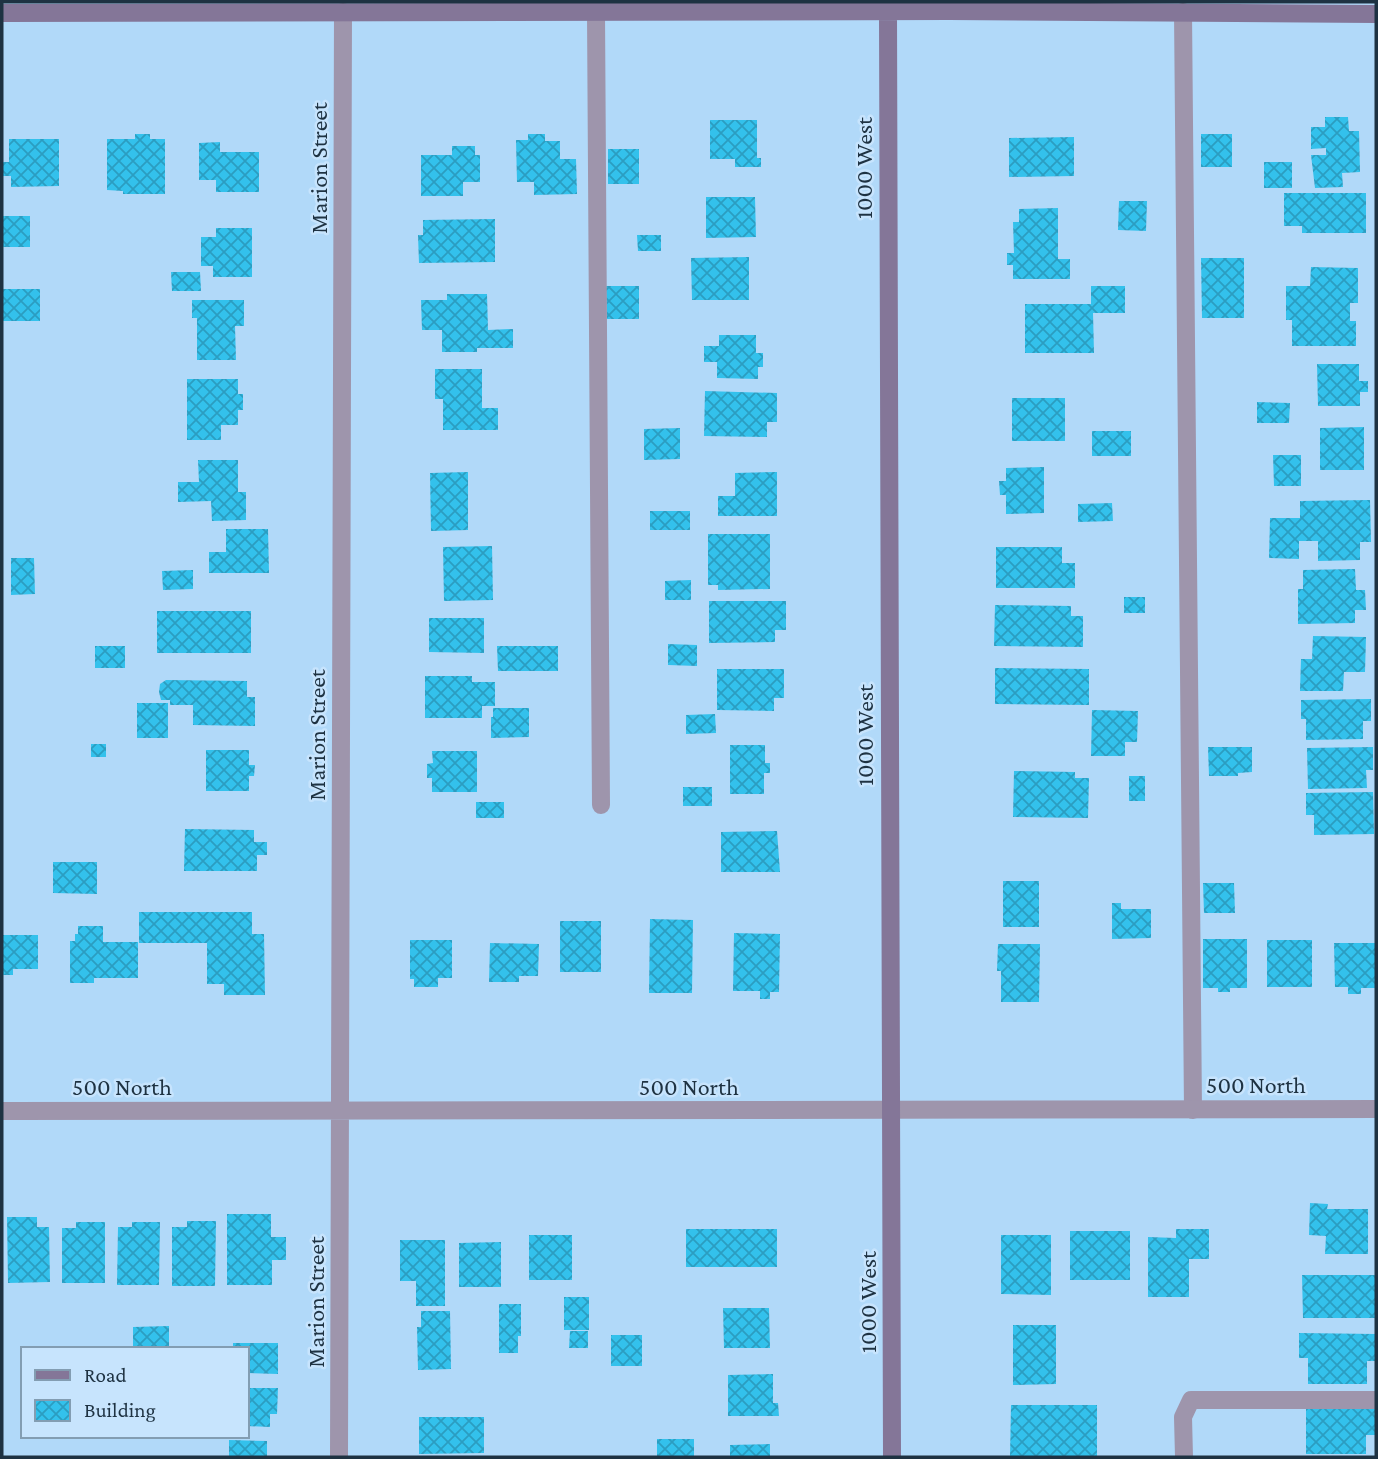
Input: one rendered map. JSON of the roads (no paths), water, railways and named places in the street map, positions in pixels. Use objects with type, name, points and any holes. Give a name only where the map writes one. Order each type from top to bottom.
[{"type":"street","points":[[2,13],[596,13],[888,7],[1376,14]]},
{"type":"street","name":"1000 West","points":[[888,7],[892,1457]]},
{"type":"street","name":"Marion Street","points":[[339,1457],[343,12]]},
{"type":"street","points":[[1183,12],[1193,1110]]},
{"type":"street","points":[[596,13],[601,805]]},
{"type":"street","name":"500 North","points":[[2,1111],[1376,1109]]},
{"type":"street","points":[[1184,1457],[1183,1417],[1191,1400],[1376,1400]]}]
